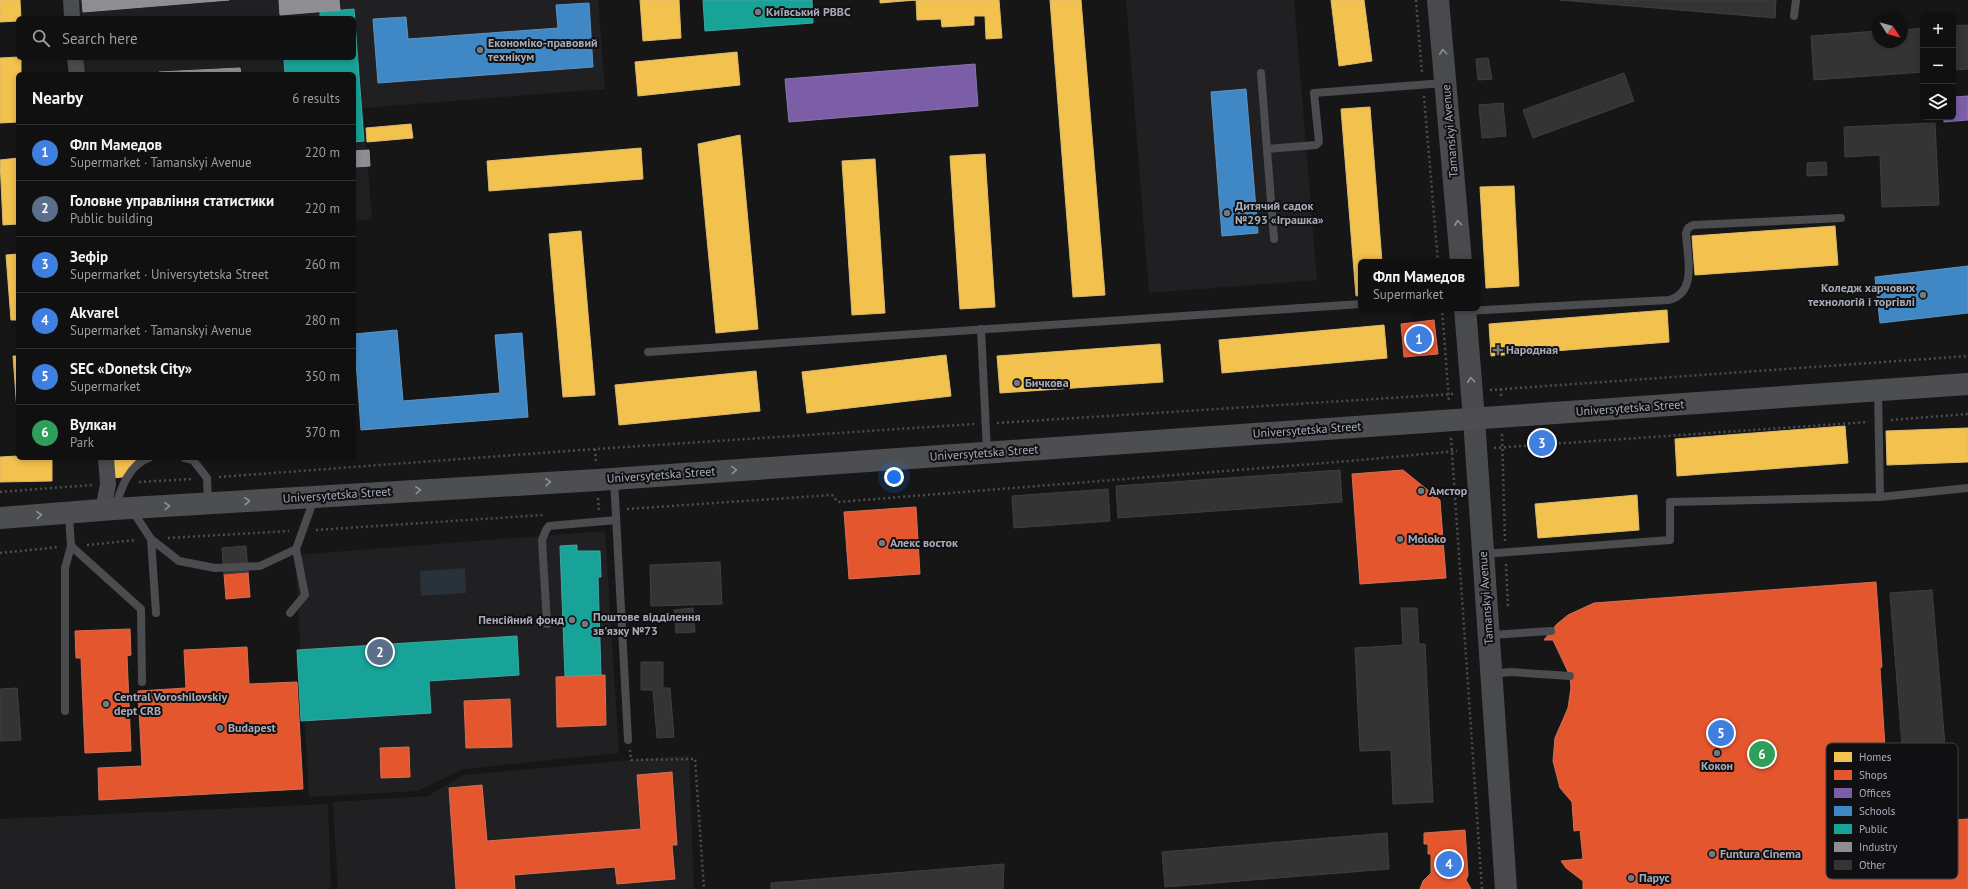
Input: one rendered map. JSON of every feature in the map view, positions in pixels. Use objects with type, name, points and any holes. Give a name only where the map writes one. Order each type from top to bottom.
[{"type":"main road","name":"Universytetska Street","points":[[0,518],[315,496],[614,478],[1968,384]]},
{"type":"street","points":[[71,0],[72,16]]},
{"type":"street","name":"Tamanskyi Avenue","points":[[1438,0],[1461,259]]},
{"type":"street","points":[[75,60],[77,72]]},
{"type":"street","name":"Tamanskyi Avenue","points":[[1465,311],[1484,554],[1506,889]]},
{"type":"street","points":[[106,460],[108,484],[116,509]]},
{"type":"lane","points":[[1794,16],[1796,0]]},
{"type":"lane","points":[[1261,73],[1274,239]]},
{"type":"lane","points":[[1267,149],[1316,146],[1318,142],[1314,93],[1446,83]]},
{"type":"lane","points":[[1480,309],[1669,300],[1682,294],[1688,283],[1686,234],[1688,228],[1693,225],[1840,218]]},
{"type":"lane","points":[[648,352],[1358,304]]},
{"type":"lane","points":[[981,329],[987,452]]},
{"type":"lane","points":[[1878,390],[1880,497]]},
{"type":"lane","points":[[143,460],[140,461],[123,483],[116,509],[179,561],[214,568],[260,566],[296,549]]},
{"type":"lane","points":[[193,460],[207,478],[208,503]]},
{"type":"lane","points":[[614,478],[628,740]]},
{"type":"lane","points":[[1484,554],[1670,540],[1670,502],[1880,497],[1968,488]]},
{"type":"lane","points":[[290,613],[305,595],[296,549],[315,496]]},
{"type":"lane","points":[[65,711],[61,568],[71,546],[69,513]]},
{"type":"lane","points":[[547,624],[542,540],[546,530],[549,526],[616,520]]},
{"type":"lane","points":[[151,539],[156,613]]},
{"type":"lane","points":[[71,546],[141,609],[142,682]]},
{"type":"lane","points":[[1489,635],[1551,632]]},
{"type":"lane","points":[[1492,674],[1510,672],[1570,676]]},
{"type":"path","points":[[1416,0],[1438,259]]},
{"type":"path","points":[[1442,311],[1482,889]]},
{"type":"path","points":[[591,512],[832,495],[838,502],[1341,462],[1476,449],[1878,422],[1968,414]]},
{"type":"path","points":[[0,553],[151,539],[302,531],[544,515]]},
{"type":"path","points":[[628,740],[631,760],[695,759],[704,889]]},
{"type":"shaded area","name":"Економіко-правовий технікум","points":[[71,0],[598,0],[605,89],[363,108],[372,219],[356,221],[356,72],[74,72],[73,60],[356,60],[356,16],[72,16]]},
{"type":"shaded area","name":"Дитячий садок №293 «Іграшка»","points":[[1126,0],[1294,0],[1317,280],[1149,293]]},
{"type":"shaded area","points":[[605,531],[619,753],[464,769],[417,791],[309,797],[295,555]]},
{"type":"shaded area","points":[[465,568],[466,593],[421,596],[420,571]]},
{"type":"shaded area","points":[[689,755],[694,889],[338,889],[333,802],[428,796],[464,775]]},
{"type":"shaded area","points":[[328,804],[331,889],[0,889],[0,819]]},
{"type":"building: Homes","points":[[0,0],[20,0],[21,16],[16,16],[16,21],[0,22]]},
{"type":"building: Homes","points":[[640,0],[679,0],[681,38],[643,41]]},
{"type":"building: Homes","points":[[880,0],[916,0],[880,3]]},
{"type":"building: Homes","points":[[916,0],[999,0],[1002,38],[986,39],[985,16],[974,16],[974,25],[942,27],[941,19],[917,20]]},
{"type":"building: Homes","points":[[1050,0],[1081,0],[1105,295],[1073,297]]},
{"type":"building: Homes","points":[[1331,0],[1364,0],[1372,61],[1339,66]]},
{"type":"building: Homes","points":[[737,52],[740,85],[638,96],[635,62]]},
{"type":"building: Homes","points":[[16,57],[16,60],[21,60],[21,72],[16,72],[16,122],[0,123],[0,58]]},
{"type":"building: Homes","points":[[1370,107],[1382,259],[1358,259],[1358,296],[1356,296],[1341,109]]},
{"type":"building: Homes","points":[[411,124],[413,138],[367,142],[366,128]]},
{"type":"building: Homes","points":[[740,135],[758,329],[716,333],[698,144]]},
{"type":"building: Homes","points":[[641,148],[643,179],[489,191],[487,161]]},
{"type":"building: Homes","points":[[985,154],[995,307],[960,309],[950,156]]},
{"type":"building: Homes","points":[[16,158],[16,224],[3,225],[0,160]]},
{"type":"building: Homes","points":[[875,159],[885,313],[852,315],[842,161]]},
{"type":"building: Homes","points":[[1514,186],[1519,286],[1486,288],[1480,187]]},
{"type":"building: Homes","points":[[1835,226],[1838,265],[1695,275],[1692,236]]},
{"type":"building: Homes","points":[[581,231],[595,395],[563,397],[549,234]]},
{"type":"building: Homes","points":[[16,254],[16,320],[11,320],[6,255]]},
{"type":"building: Homes","points":[[1667,310],[1669,342],[1491,356],[1489,324]]},
{"type":"building: Homes","points":[[1384,325],[1387,358],[1222,373],[1219,340]]},
{"type":"building: Homes","points":[[1160,344],[1163,382],[1000,393],[997,356]]},
{"type":"building: Homes","points":[[946,355],[951,396],[807,413],[802,372]]},
{"type":"building: Homes","points":[[13,356],[16,356],[16,397]]},
{"type":"building: Homes","points":[[756,371],[760,411],[619,425],[615,385]]},
{"type":"building: Homes","points":[[1845,426],[1848,463],[1677,476],[1675,439]]},
{"type":"building: Homes","points":[[1968,428],[1968,462],[1887,465],[1886,431]]},
{"type":"building: Homes","points":[[16,456],[16,460],[52,460],[52,481],[0,482],[0,457]]},
{"type":"building: Homes","points":[[112,460],[136,460],[123,477],[112,478]]},
{"type":"building: Homes","points":[[1637,495],[1639,530],[1538,538],[1535,504]]},
{"type":"building: Shops","points":[[1434,320],[1438,354],[1404,357],[1401,324]]},
{"type":"building: Shops","name":"Moloko","points":[[1403,470],[1440,500],[1446,578],[1360,584],[1352,474]]},
{"type":"building: Shops","name":"Алекс восток","points":[[916,507],[920,574],[849,579],[844,512]]},
{"type":"building: Shops","points":[[248,572],[250,597],[226,599],[224,574]]},
{"type":"building: Shops","points":[[1876,582],[1882,667],[1880,668],[1885,743],[1826,743],[1826,879],[1958,879],[1958,820],[1968,819],[1968,889],[1583,889],[1583,881],[1566,868],[1561,861],[1583,859],[1580,830],[1574,831],[1572,802],[1560,788],[1553,761],[1555,738],[1568,708],[1571,688],[1570,676],[1553,640],[1544,640],[1557,624],[1568,615],[1594,603]]},
{"type":"building: Shops","name":"Central Voroshilovskiy dept CRB","points":[[130,629],[131,655],[127,656],[131,751],[85,753],[81,658],[76,658],[75,631]]},
{"type":"building: Shops","name":"Budapest","points":[[247,647],[249,684],[297,682],[303,789],[99,800],[98,768],[142,766],[138,691],[186,688],[184,650]]},
{"type":"building: Shops","points":[[605,675],[606,725],[557,727],[556,677]]},
{"type":"building: Shops","points":[[510,699],[512,747],[466,748],[464,701]]},
{"type":"building: Shops","points":[[409,747],[410,777],[381,778],[380,748]]},
{"type":"building: Shops","points":[[672,772],[677,845],[672,845],[675,879],[617,884],[615,867],[514,875],[515,889],[456,889],[449,788],[482,785],[487,841],[641,829],[637,775]]},
{"type":"building: Shops","points":[[1465,830],[1468,875],[1466,880],[1471,889],[1420,889],[1423,881],[1431,873],[1431,854],[1428,854],[1428,844],[1424,844],[1424,833]]},
{"type":"building: Offices","points":[[975,64],[978,106],[789,122],[785,79]]},
{"type":"building: Offices","points":[[1968,96],[1968,120],[1944,122],[1944,120],[1956,120],[1956,97]]},
{"type":"building: Schools","points":[[589,3],[593,67],[378,83],[373,19],[406,17],[408,39],[558,28],[556,5]]},
{"type":"building: Schools","points":[[1246,89],[1258,233],[1222,236],[1211,92]]},
{"type":"building: Schools","name":"Коледж харчових технологій і торгівлі","points":[[1968,266],[1968,313],[1880,323],[1875,277]]},
{"type":"building: Schools","points":[[397,330],[403,401],[500,393],[495,335],[522,333],[528,417],[361,430],[356,361],[356,334]]},
{"type":"building: Public","name":"Київський РВВС","points":[[703,0],[812,0],[813,23],[705,31]]},
{"type":"building: Public","points":[[354,9],[355,16],[320,16],[320,12]]},
{"type":"building: Public","points":[[356,35],[364,141],[356,142],[356,72],[285,72],[284,60],[356,60]]},
{"type":"building: Public","points":[[577,545],[577,551],[600,551],[601,577],[598,577],[601,675],[565,676],[560,546]]},
{"type":"building: Public","points":[[517,636],[519,675],[429,681],[431,713],[301,721],[297,650]]},
{"type":"building: Industry","points":[[82,0],[229,0],[83,12]]},
{"type":"building: Industry","points":[[279,0],[339,0],[340,10],[280,15]]},
{"type":"building: Industry","points":[[240,68],[241,72],[159,72]]},
{"type":"building: Industry","points":[[369,150],[370,166],[356,167],[356,151]]},
{"type":"building: Other","points":[[1560,0],[1776,0],[1775,18]]},
{"type":"building: Other","points":[[1968,25],[1968,69],[1956,70],[1956,26]]},
{"type":"building: Other","points":[[1920,28],[1920,72],[1814,80],[1811,36],[1872,31],[1872,48],[1908,48],[1908,29]]},
{"type":"building: Other","points":[[1488,58],[1492,79],[1478,80],[1476,59]]},
{"type":"building: Other","points":[[1624,73],[1634,101],[1533,138],[1523,110]]},
{"type":"building: Other","points":[[1503,103],[1506,136],[1482,138],[1479,105]]},
{"type":"building: Other","points":[[1935,123],[1939,205],[1882,207],[1880,155],[1845,157],[1844,127]]},
{"type":"building: Other","points":[[1826,162],[1827,175],[1807,176],[1807,163]]},
{"type":"building: Other","points":[[1340,470],[1342,502],[1118,518],[1116,486]]},
{"type":"building: Other","points":[[1108,489],[1110,521],[1014,528],[1012,496]]},
{"type":"building: Other","points":[[246,546],[248,572],[224,574],[222,548]]},
{"type":"building: Other","points":[[720,562],[722,604],[651,606],[650,565]]},
{"type":"building: Other","points":[[1932,590],[1945,743],[1902,743],[1890,593]]},
{"type":"building: Other","points":[[693,608],[695,632],[676,633],[674,610]]},
{"type":"building: Other","points":[[1401,608],[1417,608],[1419,644],[1425,644],[1433,802],[1393,804],[1391,750],[1360,751],[1355,648],[1403,645]]},
{"type":"building: Other","points":[[641,662],[663,662],[663,688],[670,688],[674,737],[657,738],[653,690],[641,690]]},
{"type":"building: Other","points":[[17,688],[21,740],[0,741],[0,689]]},
{"type":"building: Other","points":[[1387,833],[1389,869],[1165,887],[1162,852]]},
{"type":"building: Other","points":[[1004,864],[1003,889],[771,889],[771,883]]},
{"type":"place","name":"Київський РВВС","points":[[758,12]]},
{"type":"place","name":"Економіко-правовий технікум","points":[[480,50]]},
{"type":"place","name":"Дитячий садок №293 «Іграшка»","points":[[1227,213]]},
{"type":"place","name":"Коледж харчових технологій і торгівлі","points":[[1923,295]]},
{"type":"place","name":"Флп Мамедов","points":[[1419,339]]},
{"type":"place","name":"Народная","points":[[1498,350]]},
{"type":"place","name":"Бичкова","points":[[1017,383]]},
{"type":"place","name":"Зефір","points":[[1542,443]]},
{"type":"place","name":"Амстор","points":[[1421,491]]},
{"type":"place","name":"Moloko","points":[[1400,539]]},
{"type":"place","name":"Алекс восток","points":[[882,543]]},
{"type":"place","name":"Пенсійний фонд","points":[[572,620]]},
{"type":"place","name":"Поштове відділення зв'язку №73","points":[[585,624]]},
{"type":"place","name":"Головне управління статистики","points":[[380,652]]},
{"type":"place","name":"Central Voroshilovskiy dept CRB","points":[[106,704]]},
{"type":"place","name":"Budapest","points":[[220,728]]},
{"type":"place","name":"SEC «Donetsk Cіty»","points":[[1721,733]]},
{"type":"place","name":"Кокон","points":[[1717,753]]},
{"type":"place","name":"Вулкан","points":[[1762,754]]},
{"type":"place","name":"Funtura Cinema","points":[[1712,854]]},
{"type":"place","name":"Akvarel","points":[[1449,864]]},
{"type":"place","name":"Парус","points":[[1631,878]]}]
